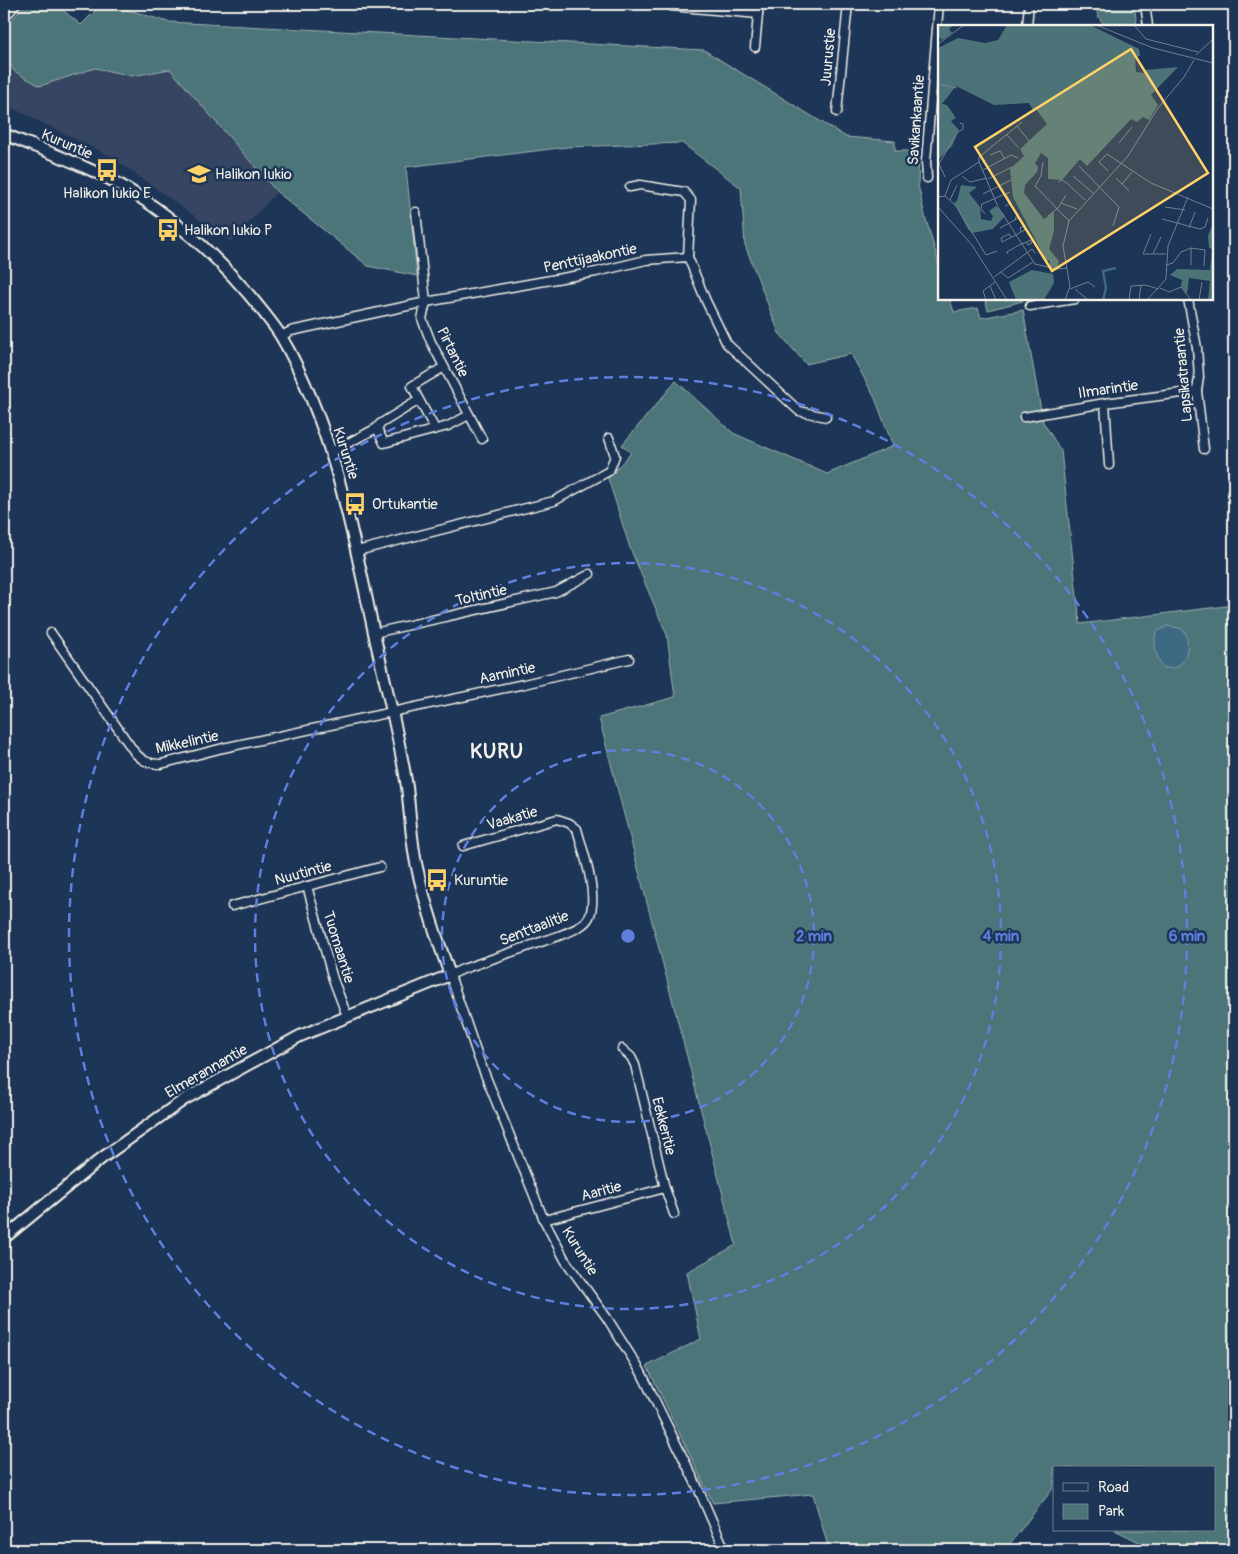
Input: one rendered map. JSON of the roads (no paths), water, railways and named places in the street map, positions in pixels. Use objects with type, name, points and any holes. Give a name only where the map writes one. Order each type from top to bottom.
[{"type":"street","points":[[4,18],[16,4]]},
{"type":"street","points":[[755,48],[760,4]]},
{"type":"street","name":"Juurustie","points":[[837,112],[848,4]]},
{"type":"street","name":"Savikankaantie","points":[[938,25],[939,4]]},
{"type":"street","points":[[1027,25],[1029,4]]},
{"type":"street","points":[[1145,4],[1148,25]]},
{"type":"street","points":[[671,5],[758,14]]},
{"type":"street","name":"Savikankaantie","points":[[927,178],[926,161],[938,26]]},
{"type":"street","name":"Kuruntie","points":[[4,134],[97,173],[129,190],[151,206],[194,238],[222,265],[249,294],[281,336],[312,399],[336,466],[357,551],[407,787],[416,864],[424,896],[478,1057],[544,1220],[565,1260],[607,1318],[641,1372],[697,1486],[725,1550]]},
{"type":"street","points":[[630,187],[640,184],[684,192],[692,200],[688,257],[706,301],[727,344],[799,411],[826,417]]},
{"type":"street","name":"Pirtantie","points":[[416,212],[426,302],[422,319],[431,342],[482,439]]},
{"type":"street","name":"Penttijaakontie","points":[[281,336],[291,331],[426,302],[587,274],[646,260],[688,257]]},
{"type":"street","points":[[1030,306],[1069,300]]},
{"type":"street","name":"Lapsikatraantie","points":[[1188,300],[1199,377],[1197,391],[1204,448]]},
{"type":"street","points":[[435,429],[412,386],[444,367]]},
{"type":"street","name":"Ilmarintie","points":[[1024,417],[1106,403],[1197,391]]},
{"type":"street","points":[[331,452],[377,428],[380,424],[419,400]]},
{"type":"street","points":[[1106,403],[1109,465]]},
{"type":"street","points":[[377,428],[384,443],[448,426],[469,414]]},
{"type":"street","points":[[357,551],[554,501],[609,471],[615,456],[609,438]]},
{"type":"street","name":"Toltintie","points":[[374,634],[556,592],[590,574]]},
{"type":"street","name":"Mikkelintie","points":[[52,632],[135,753],[143,761],[151,764],[161,764],[223,748],[391,712]]},
{"type":"street","name":"Aamintie","points":[[391,712],[524,684],[629,659]]},
{"type":"street","name":"Vaakatie","points":[[463,846],[558,819],[569,822]]},
{"type":"street","name":"Senttaalitie","points":[[450,975],[561,935],[576,928],[590,915],[593,895],[576,829],[569,822]]},
{"type":"street","name":"Nuutintie","points":[[232,906],[380,867]]},
{"type":"street","name":"Tuomaantie","points":[[307,886],[333,979],[347,1016]]},
{"type":"street","name":"Elmerannantie","points":[[4,1238],[102,1158],[184,1099],[300,1036],[450,975]]},
{"type":"street","name":"Eekkeritie","points":[[622,1049],[631,1057],[635,1065],[674,1214]]},
{"type":"street","name":"Aaritie","points":[[544,1220],[666,1188]]},
{"type":"place","name":"Halikon lukio E","points":[[107,170]]},
{"type":"place","name":"Halikon lukio","points":[[199,174]]},
{"type":"place","name":"Halikon lukio P","points":[[168,230]]},
{"type":"place","name":"Ortukantie","points":[[355,504]]},
{"type":"place","name":"Kuruntie","points":[[437,880]]},
{"type":"district","name":"KURU","points":[[497,751]]}]
